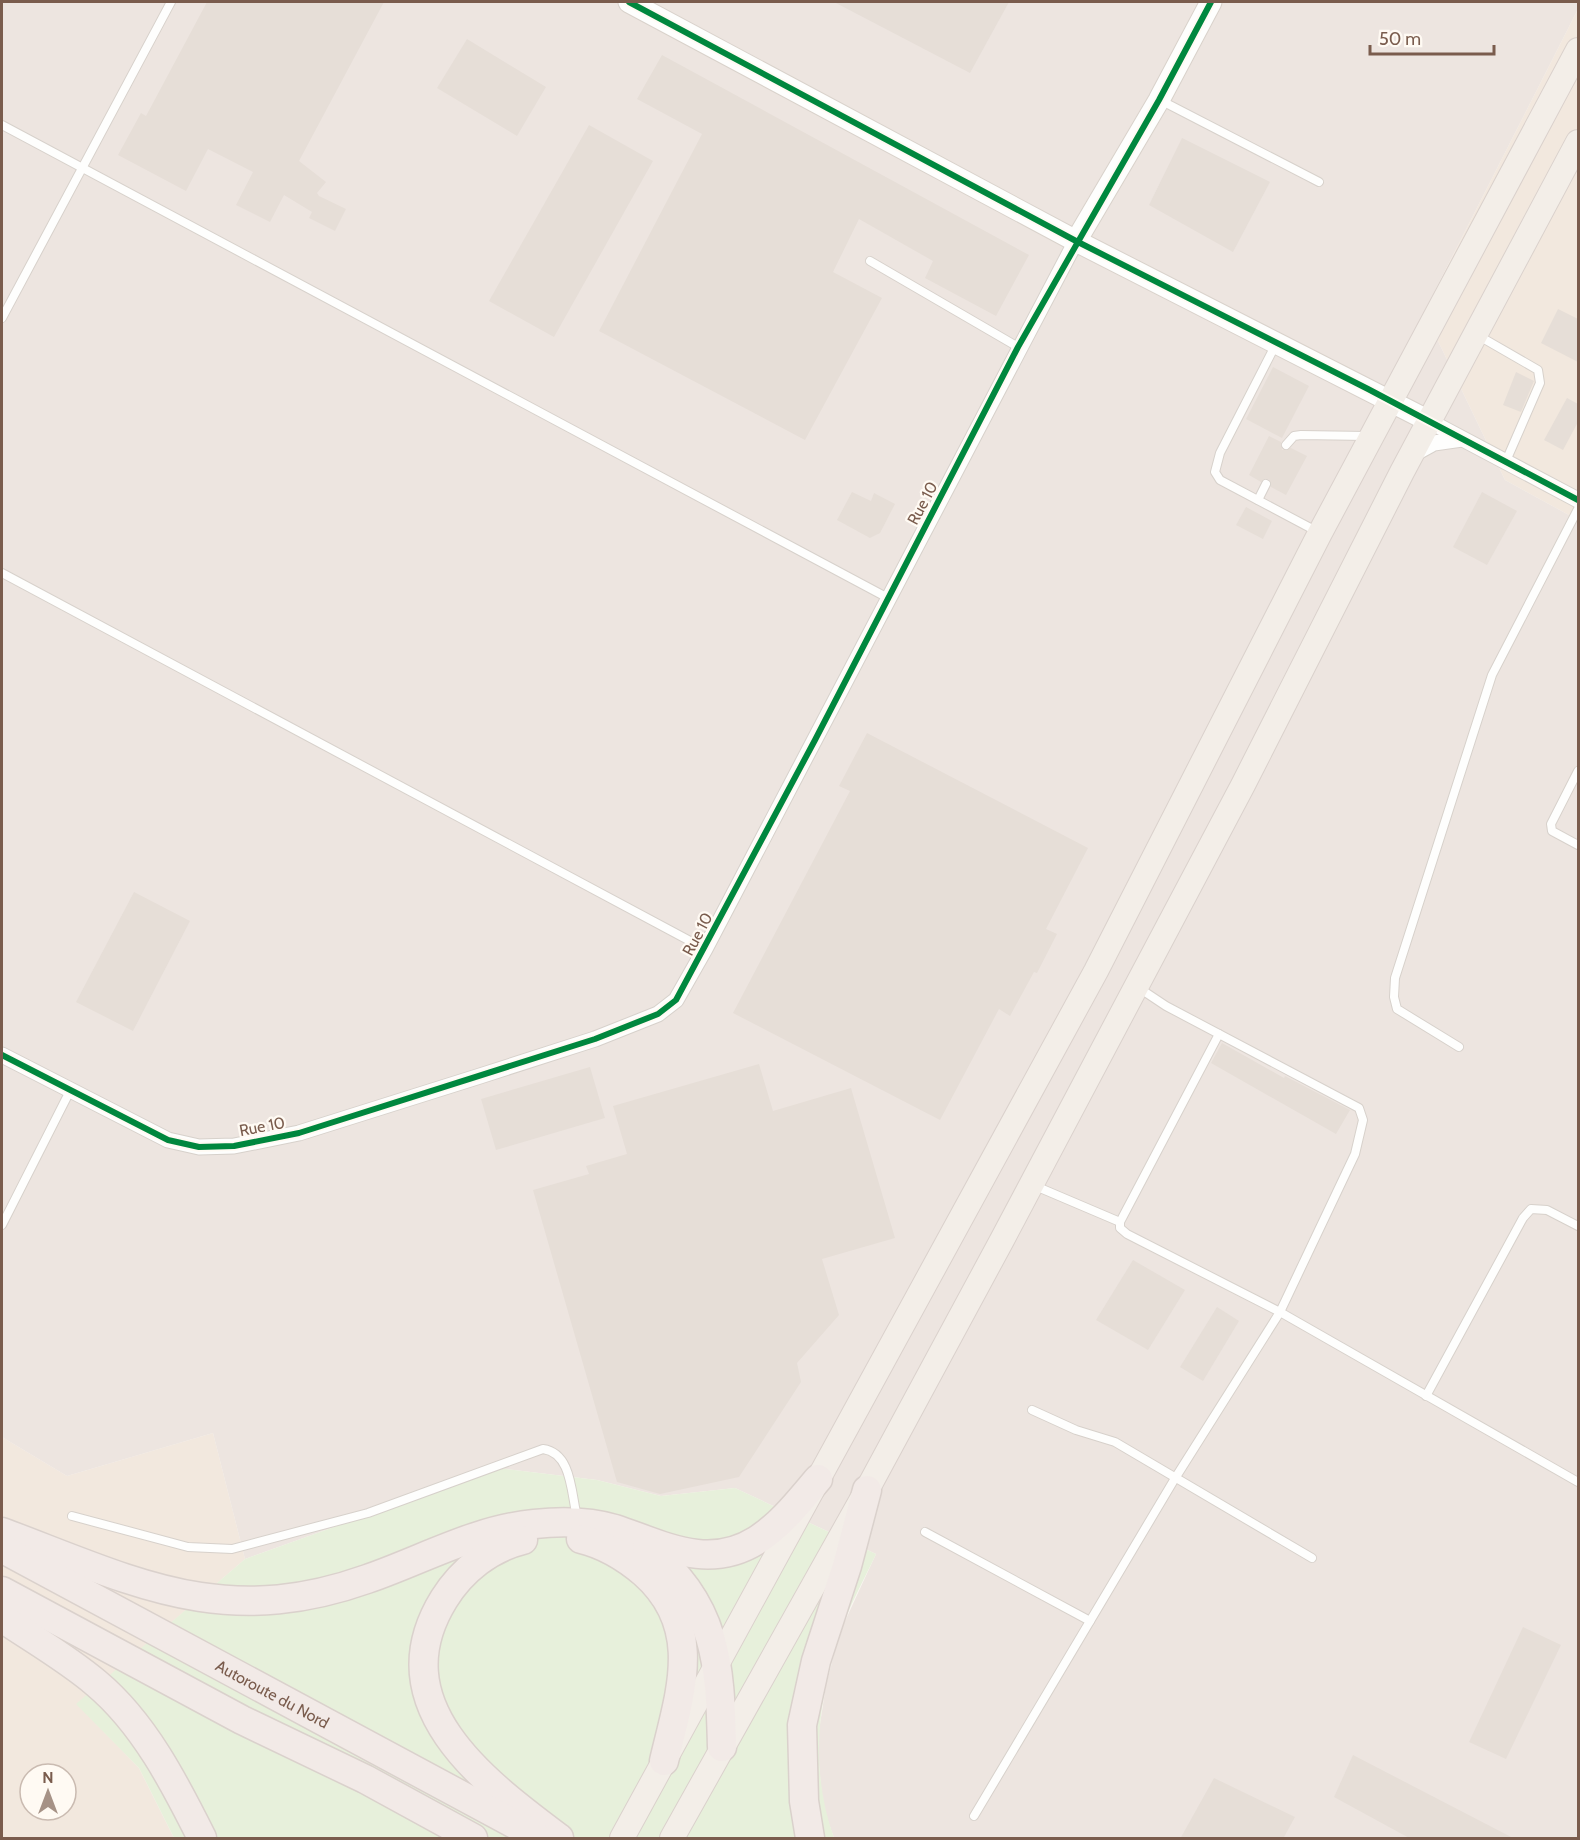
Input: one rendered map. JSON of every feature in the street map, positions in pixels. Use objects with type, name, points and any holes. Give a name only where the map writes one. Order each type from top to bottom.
[{"type":"highway","points":[[2,1532],[129,1582],[229,1602],[271,1602],[306,1598],[366,1580],[508,1526],[578,1521],[615,1530],[681,1553],[717,1553],[738,1549],[758,1539],[818,1479]]},
{"type":"highway","points":[[810,1839],[804,1801],[802,1725],[816,1661],[847,1566],[867,1490]]},
{"type":"highway","points":[[559,1839],[462,1755],[436,1716],[427,1696],[424,1652],[430,1628],[438,1609],[463,1573],[506,1544],[560,1535],[615,1551],[653,1582],[677,1617],[683,1648],[680,1691],[664,1761]]},
{"type":"highway","points":[[636,1539],[671,1567],[686,1584],[709,1630],[721,1701],[722,1747]]},
{"type":"highway","name":"Autoroute du Nord","points":[[2,1548],[543,1839]]},
{"type":"highway","points":[[2,1591],[242,1720],[365,1779],[473,1839]]},
{"type":"highway","points":[[2,1618],[97,1683],[138,1728],[177,1792],[202,1839]]},
{"type":"main road","points":[[622,1839],[1096,971],[1320,533],[1578,50]]},
{"type":"main road","points":[[674,1834],[867,1490],[1137,987],[1410,456],[1578,142]]},
{"type":"street","points":[[629,2],[1076,241],[1390,400],[1578,500]]},
{"type":"street","points":[[1076,241],[1159,100],[1206,5]]},
{"type":"street","name":"Rue 10","points":[[2,1054],[168,1140],[199,1147],[234,1146],[299,1133],[574,1046],[658,1014],[675,1000],[705,949],[1018,347],[1076,241]]},
{"type":"street","points":[[1410,456],[1434,443],[1465,439]]},
{"type":"lane","points":[[2,318],[171,2]]},
{"type":"lane","points":[[1159,100],[1319,182]]},
{"type":"lane","points":[[2,125],[888,598]]},
{"type":"lane","points":[[870,261],[1018,347]]},
{"type":"lane","points":[[1475,334],[1538,370],[1541,375],[1540,383],[1506,461]]},
{"type":"lane","points":[[1277,343],[1216,462],[1215,472],[1220,480],[1320,533]]},
{"type":"lane","points":[[1286,445],[1294,436],[1300,435],[1371,436]]},
{"type":"lane","points":[[1258,501],[1266,484]]},
{"type":"lane","points":[[1459,1047],[1397,1009],[1394,997],[1395,978],[1492,675],[1578,509]]},
{"type":"lane","points":[[2,573],[705,949]]},
{"type":"lane","points":[[1578,771],[1551,824],[1552,831],[1578,845]]},
{"type":"lane","points":[[974,1816],[1174,1480],[1280,1312],[1355,1154],[1363,1114],[1359,1108],[1219,1034],[1137,987]]},
{"type":"lane","points":[[1219,1034],[1120,1222],[1120,1228],[1127,1234],[1280,1312],[1578,1482]]},
{"type":"lane","points":[[2,1225],[70,1091]]},
{"type":"lane","points":[[1031,1185],[1120,1222]]},
{"type":"lane","points":[[1426,1396],[1523,1218],[1531,1209],[1547,1210],[1578,1227]]},
{"type":"lane","points":[[1032,1410],[1076,1430],[1115,1442],[1174,1480],[1312,1558]]},
{"type":"lane","points":[[72,1516],[188,1546],[232,1549],[368,1513],[543,1449],[555,1450],[563,1459],[578,1521]]},
{"type":"lane","points":[[925,1532],[1090,1621]]},
{"type":"shaded area","points":[[2,2],[1578,2],[1578,9],[1424,312],[1505,480],[1578,520],[1578,1838],[834,1838],[823,1807],[817,1744],[826,1685],[840,1632],[876,1554],[735,1488],[661,1496],[597,1480],[498,1468],[245,1559],[213,1433],[67,1476],[2,1437]]},
{"type":"shaded area","points":[[1578,9],[1578,520],[1505,480],[1424,312]]},
{"type":"shaded area","points":[[213,1433],[245,1559],[77,1704],[139,1768],[174,1838],[2,1838],[2,1437],[67,1476]]},
{"type":"green space","points":[[498,1468],[597,1480],[661,1496],[735,1488],[876,1554],[840,1633],[826,1684],[822,1710],[819,1762],[826,1813],[834,1838],[174,1838],[139,1768],[76,1704],[245,1559]]},
{"type":"building","points":[[207,2],[384,2],[299,161],[326,182],[317,193],[319,196],[346,209],[335,231],[309,218],[312,212],[284,195],[270,222],[236,205],[253,172],[208,149],[186,191],[118,155],[141,113],[146,116]]},
{"type":"building","points":[[834,2],[1009,2],[970,73]]},
{"type":"building","points":[[467,39],[546,87],[517,136],[437,88]]},
{"type":"building","points":[[662,55],[1029,255],[996,316],[925,278],[933,261],[859,219],[833,272],[882,298],[805,440],[599,331],[702,134],[637,99]]},
{"type":"building","points":[[589,125],[653,161],[554,337],[489,301]]},
{"type":"building","points":[[1182,138],[1270,182],[1233,252],[1149,205]]},
{"type":"building","points":[[1558,309],[1578,319],[1578,362],[1541,343]]},
{"type":"building","points":[[1273,367],[1309,386],[1282,438],[1246,419]]},
{"type":"building","points":[[1516,372],[1534,381],[1521,412],[1503,405]]},
{"type":"building","points":[[1567,398],[1578,404],[1578,422],[1563,450],[1544,440]]},
{"type":"building","points":[[1269,436],[1281,442],[1282,450],[1291,448],[1307,456],[1286,495],[1271,487],[1269,479],[1261,482],[1249,475]]},
{"type":"building","points":[[852,492],[871,501],[874,493],[895,504],[880,533],[870,538],[837,520]]},
{"type":"building","points":[[1482,492],[1517,511],[1487,565],[1453,547]]},
{"type":"building","points":[[1246,507],[1272,521],[1263,539],[1236,525]]},
{"type":"building","points":[[867,733],[1088,848],[1046,929],[1057,934],[1037,973],[1034,972],[1010,1016],[999,1009],[940,1120],[733,1013],[850,791],[839,786]]},
{"type":"building","points":[[134,892],[190,921],[133,1031],[76,1002]]},
{"type":"building","points":[[1222,1043],[1284,1078],[1285,1076],[1350,1110],[1336,1134],[1211,1063]]},
{"type":"building","points":[[759,1064],[773,1111],[851,1088],[895,1238],[822,1259],[839,1315],[797,1363],[801,1382],[739,1477],[660,1494],[617,1482],[533,1190],[589,1174],[586,1166],[627,1154],[613,1106]]},
{"type":"building","points":[[590,1067],[605,1118],[496,1150],[481,1099]]},
{"type":"building","points":[[1133,1260],[1185,1290],[1148,1350],[1096,1320]]},
{"type":"building","points":[[1217,1307],[1239,1321],[1203,1381],[1180,1367]]},
{"type":"building","points":[[1523,1627],[1561,1645],[1506,1759],[1469,1742]]},
{"type":"building","points":[[1353,1755],[1515,1839],[1411,1839],[1334,1797]]},
{"type":"building","points":[[1214,1778],[1295,1817],[1283,1839],[1180,1839]]},
{"type":"cycle path","points":[[629,2],[1076,241],[1368,389],[1578,500]]},
{"type":"cycle path","points":[[2,1055],[168,1140],[199,1147],[234,1146],[299,1133],[595,1039],[658,1014],[676,1000],[815,740],[1018,347],[1159,100],[1211,2]]}]
